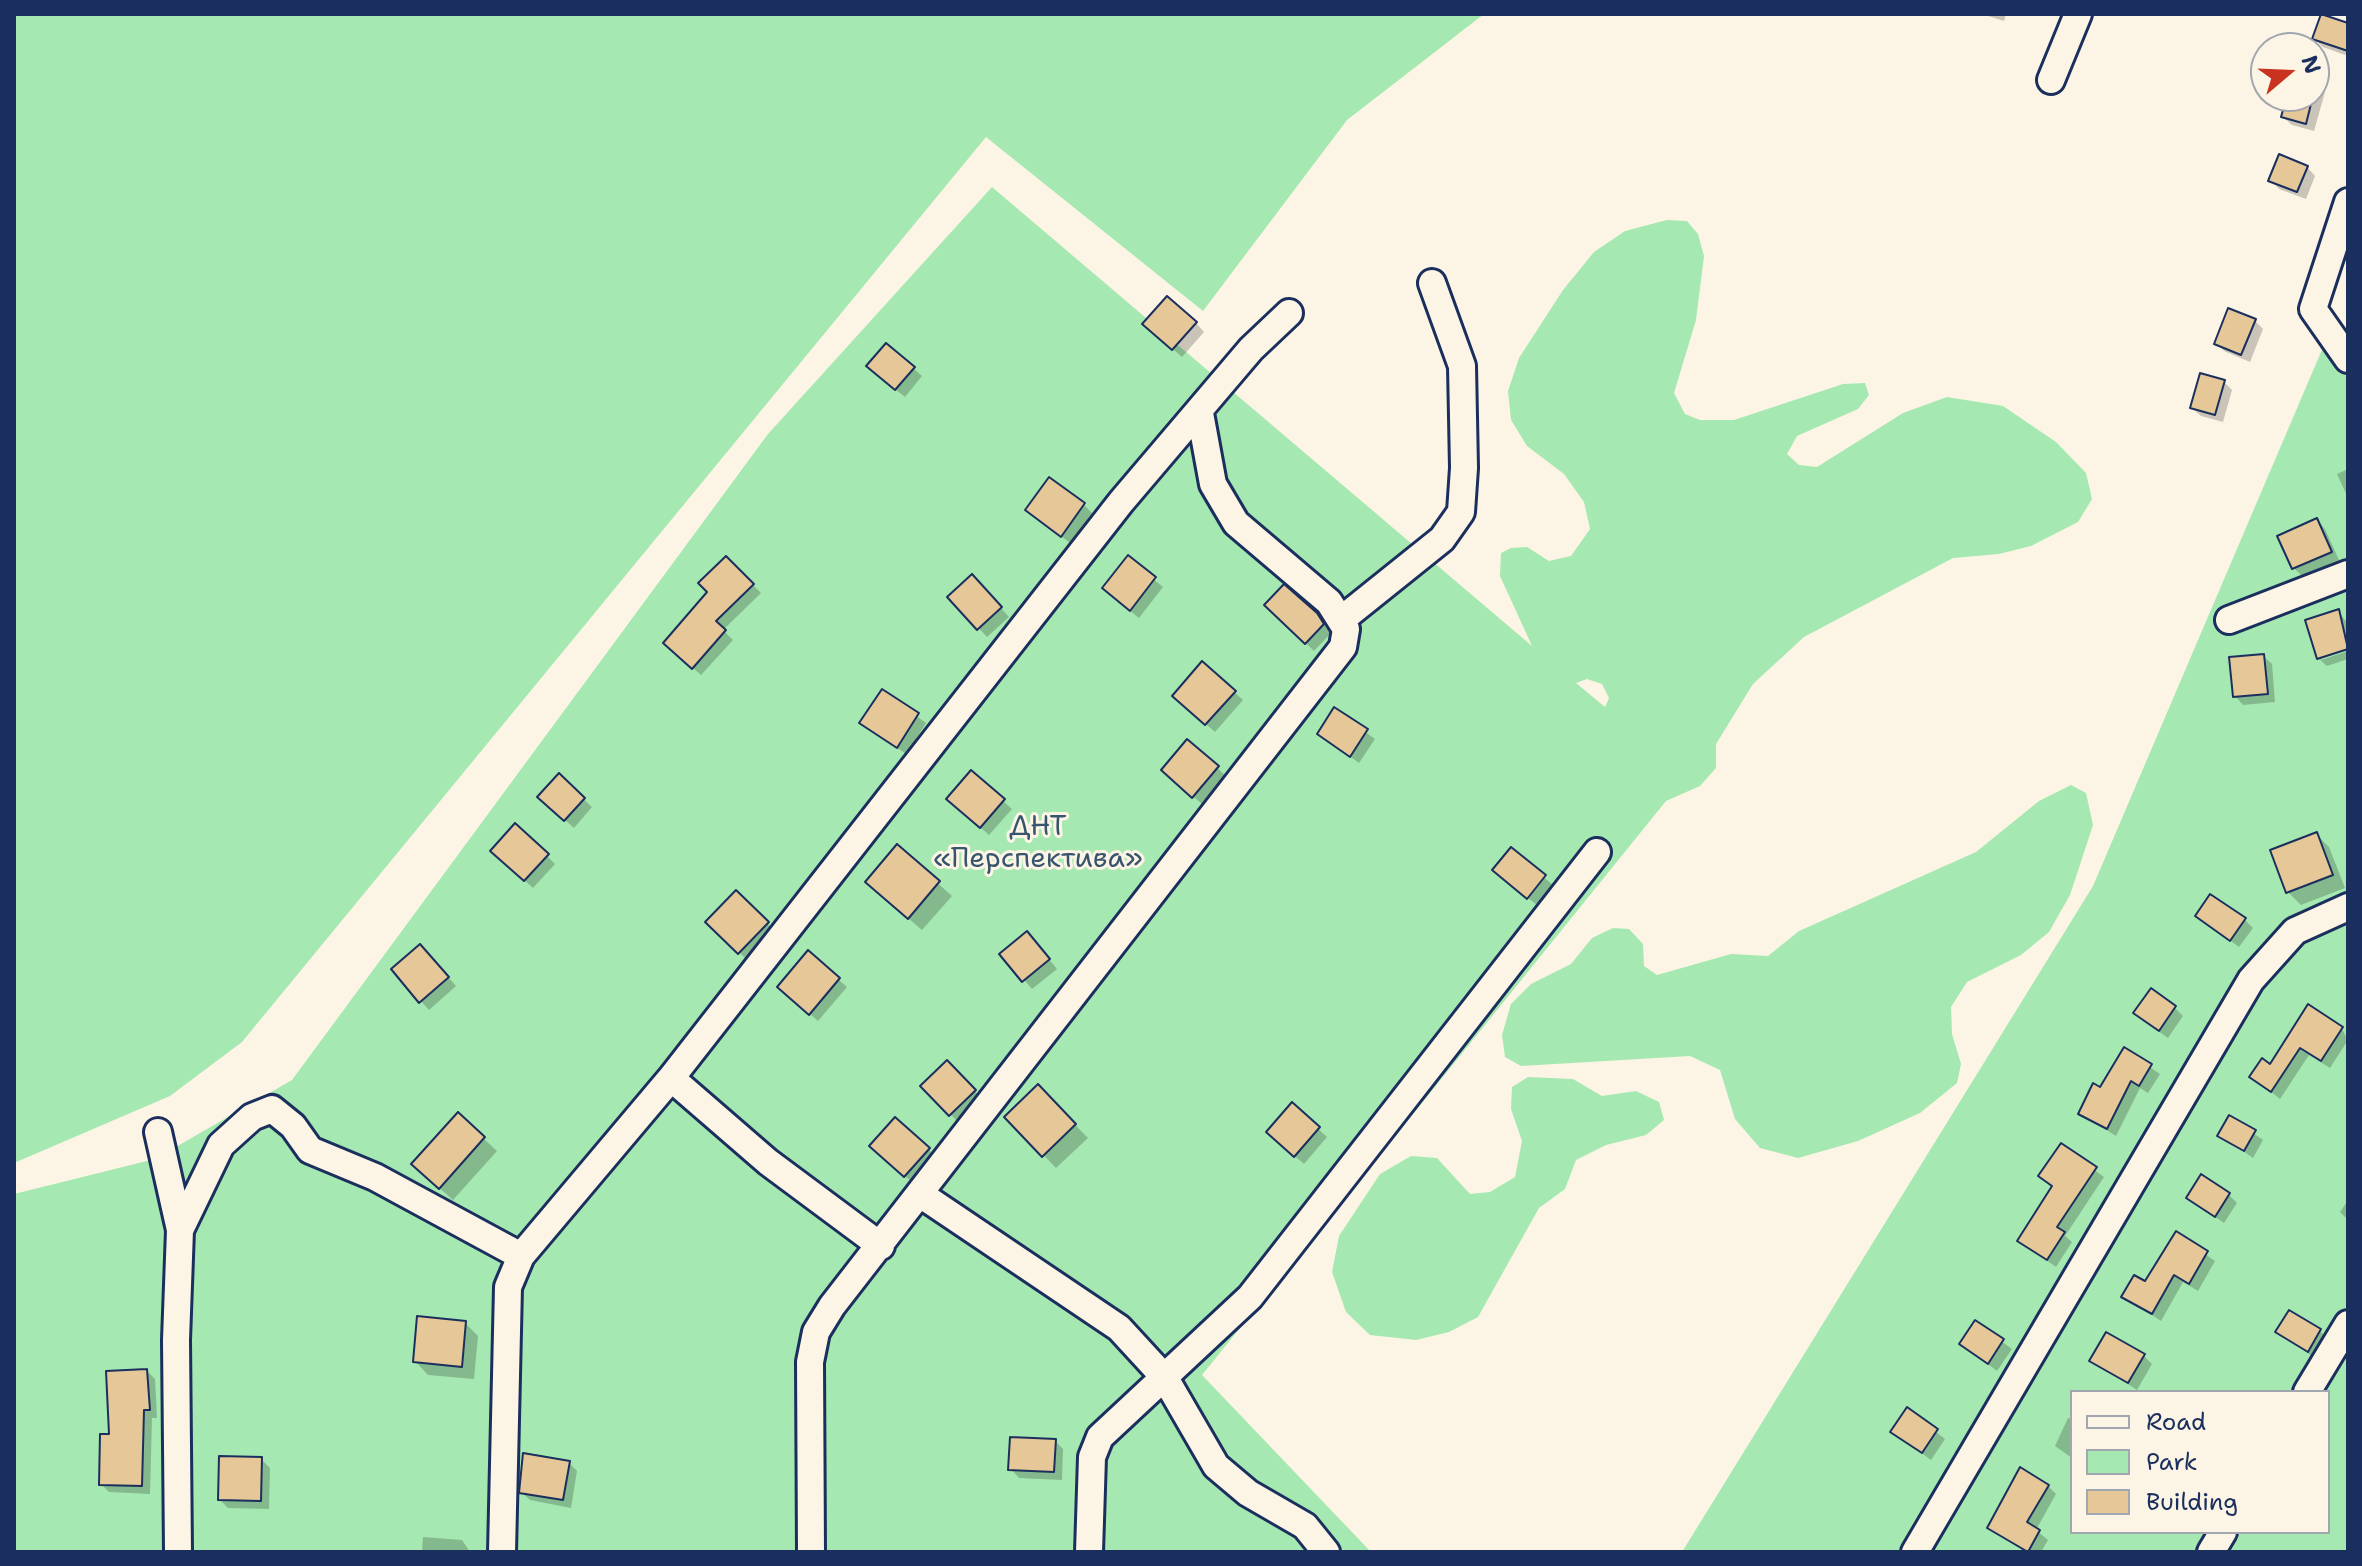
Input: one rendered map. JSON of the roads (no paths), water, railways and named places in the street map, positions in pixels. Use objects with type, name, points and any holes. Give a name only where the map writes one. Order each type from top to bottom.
[{"type":"street","points":[[2051,80],[2078,14]]},
{"type":"street","points":[[2348,202],[2313,309],[2348,359]]},
{"type":"street","points":[[1341,620],[1442,539],[1461,512],[1464,468],[1462,366],[1432,283]]},
{"type":"street","points":[[502,1552],[508,1287],[521,1256],[671,1078],[1121,502],[1200,413],[1251,349],[1289,313]]},
{"type":"street","points":[[811,1552],[810,1362],[816,1332],[1343,647],[1346,629],[1329,602],[1236,523],[1213,484],[1200,413]]},
{"type":"street","points":[[2229,620],[2348,574]]},
{"type":"street","points":[[1089,1552],[1092,1457],[1100,1437],[1250,1297],[1597,852]]},
{"type":"street","points":[[1915,1552],[2251,980],[2295,931],[2348,907]]},
{"type":"street","points":[[671,1078],[768,1162],[881,1246]]},
{"type":"street","points":[[180,1230],[221,1145],[252,1117],[272,1109],[293,1126],[310,1150],[375,1177],[521,1256]]},
{"type":"street","points":[[158,1132],[180,1230],[176,1340],[178,1552]]},
{"type":"street","points":[[920,1194],[1119,1328],[1165,1378],[1216,1466],[1248,1493],[1305,1526],[1326,1552]]},
{"type":"street","points":[[2308,1390],[2348,1324]]},
{"type":"street","points":[[2211,1552],[2222,1534]]},
{"type":"park label","name":"ДНТ «Перспектива»","points":[[1038,844]]}]
